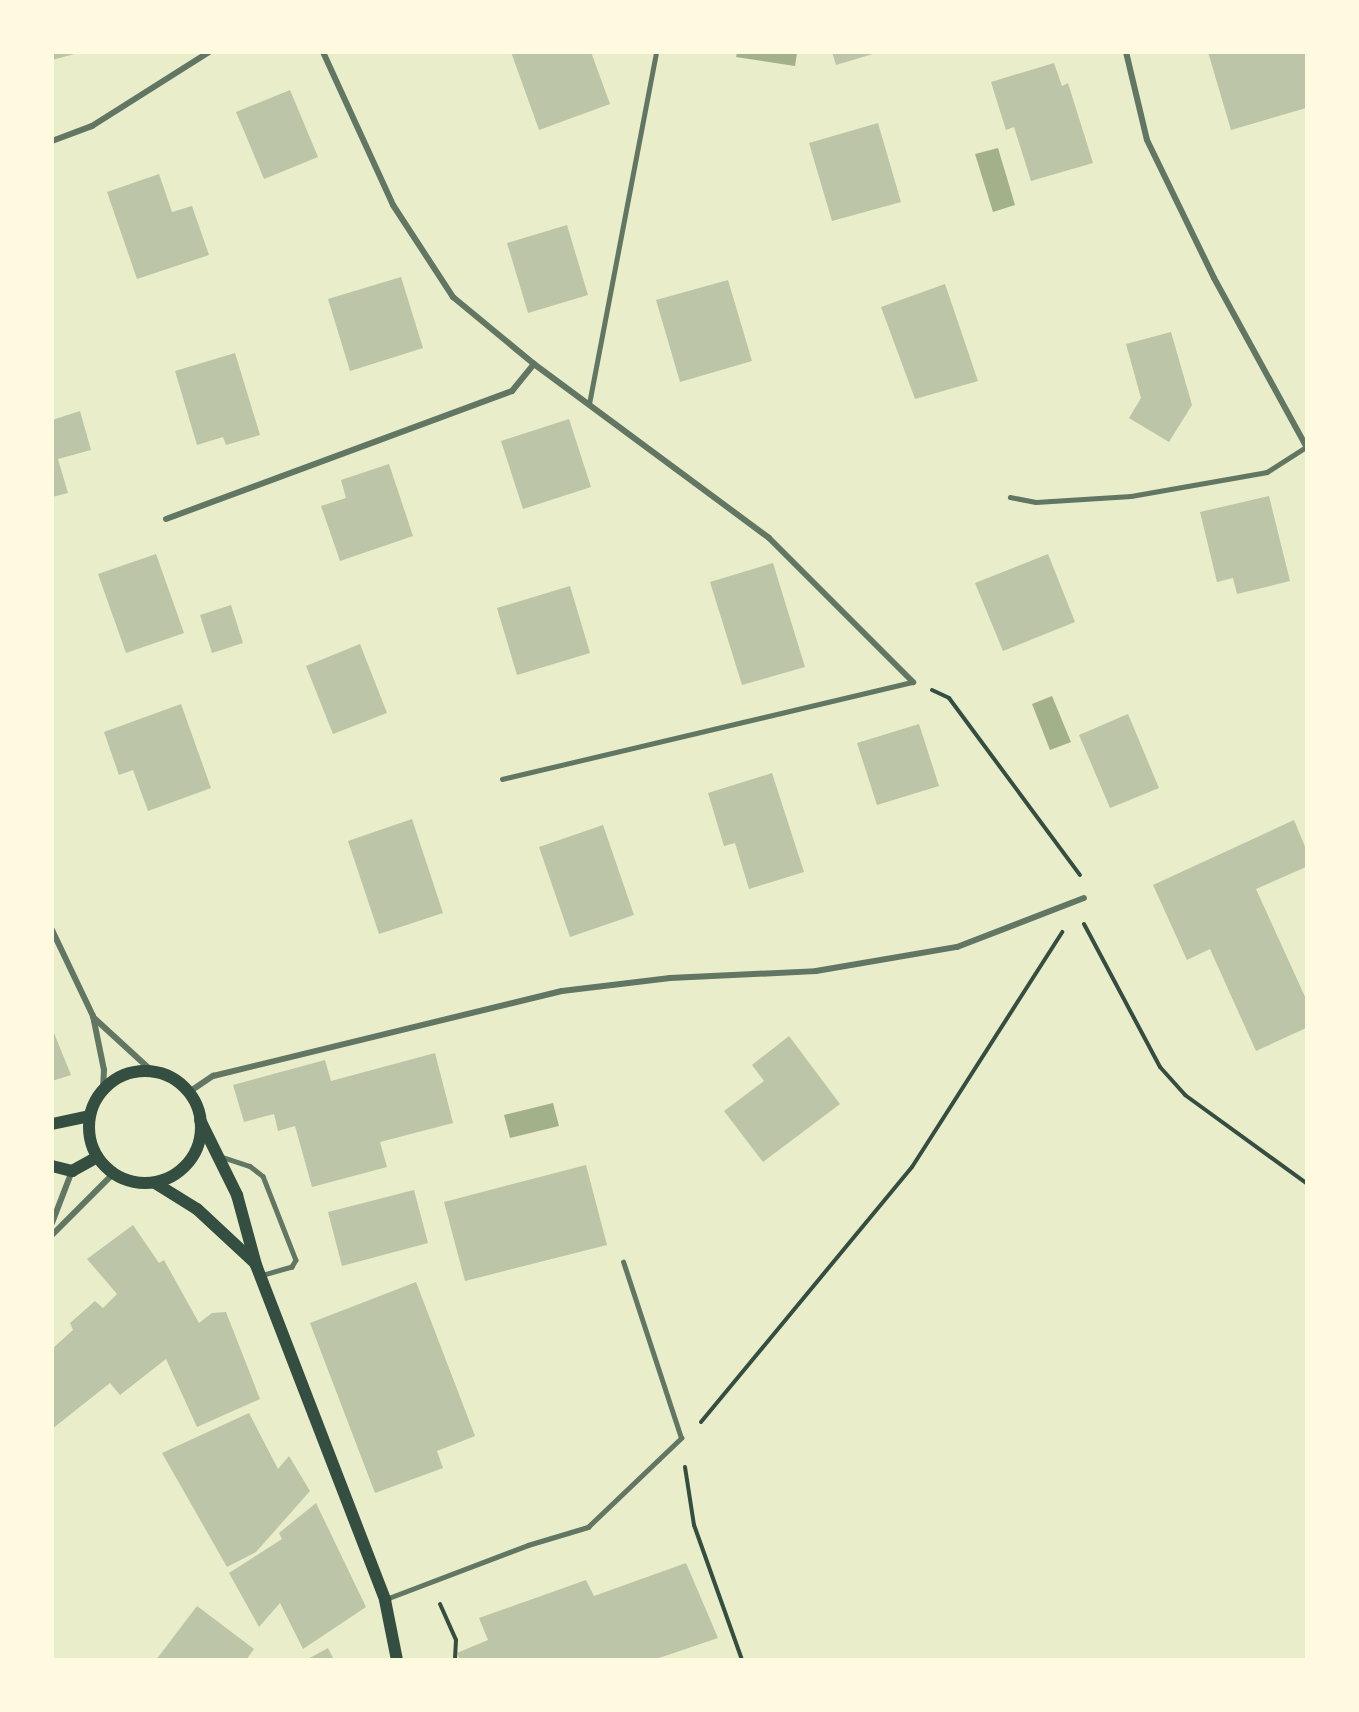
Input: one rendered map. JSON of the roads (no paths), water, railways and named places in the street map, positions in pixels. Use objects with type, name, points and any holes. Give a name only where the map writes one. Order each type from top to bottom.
[{"type":"main road","points":[[259,1271],[211,1220],[155,1183],[129,1181],[113,1174],[97,1157],[88,1133],[89,1116],[103,1089],[126,1074],[153,1072],[173,1079],[189,1092],[200,1120],[237,1195],[259,1271],[385,1600],[397,1659]]},
{"type":"main road","points":[[52,1124],[89,1116]]},
{"type":"main road","points":[[155,1183],[180,1171],[193,1156],[200,1139],[200,1120]]},
{"type":"main road","points":[[52,1166],[72,1171],[97,1157]]},
{"type":"street","points":[[52,141],[92,126],[209,52]]},
{"type":"street","points":[[322,52],[393,205],[453,297],[534,364],[769,538],[912,682]]},
{"type":"street","points":[[1126,52],[1147,140],[1214,278],[1306,446]]},
{"type":"street","points":[[166,519],[512,391],[534,364]]},
{"type":"street","points":[[189,1092],[213,1076],[562,991],[670,978],[816,971],[957,948],[1084,898]]},
{"type":"street","points":[[52,930],[93,1016],[104,1070],[103,1089]]},
{"type":"street","points":[[93,1016],[153,1072]]},
{"type":"street","points":[[52,1223],[72,1171]]},
{"type":"street","points":[[52,1234],[113,1174]]},
{"type":"lane","points":[[589,404],[656,52]]},
{"type":"lane","points":[[1010,497],[1048,502],[1131,496],[1267,472],[1306,446]]},
{"type":"lane","points":[[502,779],[912,682]]},
{"type":"lane","points":[[220,1157],[250,1166],[263,1176],[296,1260],[292,1267],[259,1271]]},
{"type":"lane","points":[[385,1600],[588,1527],[681,1438],[623,1262]]}]
